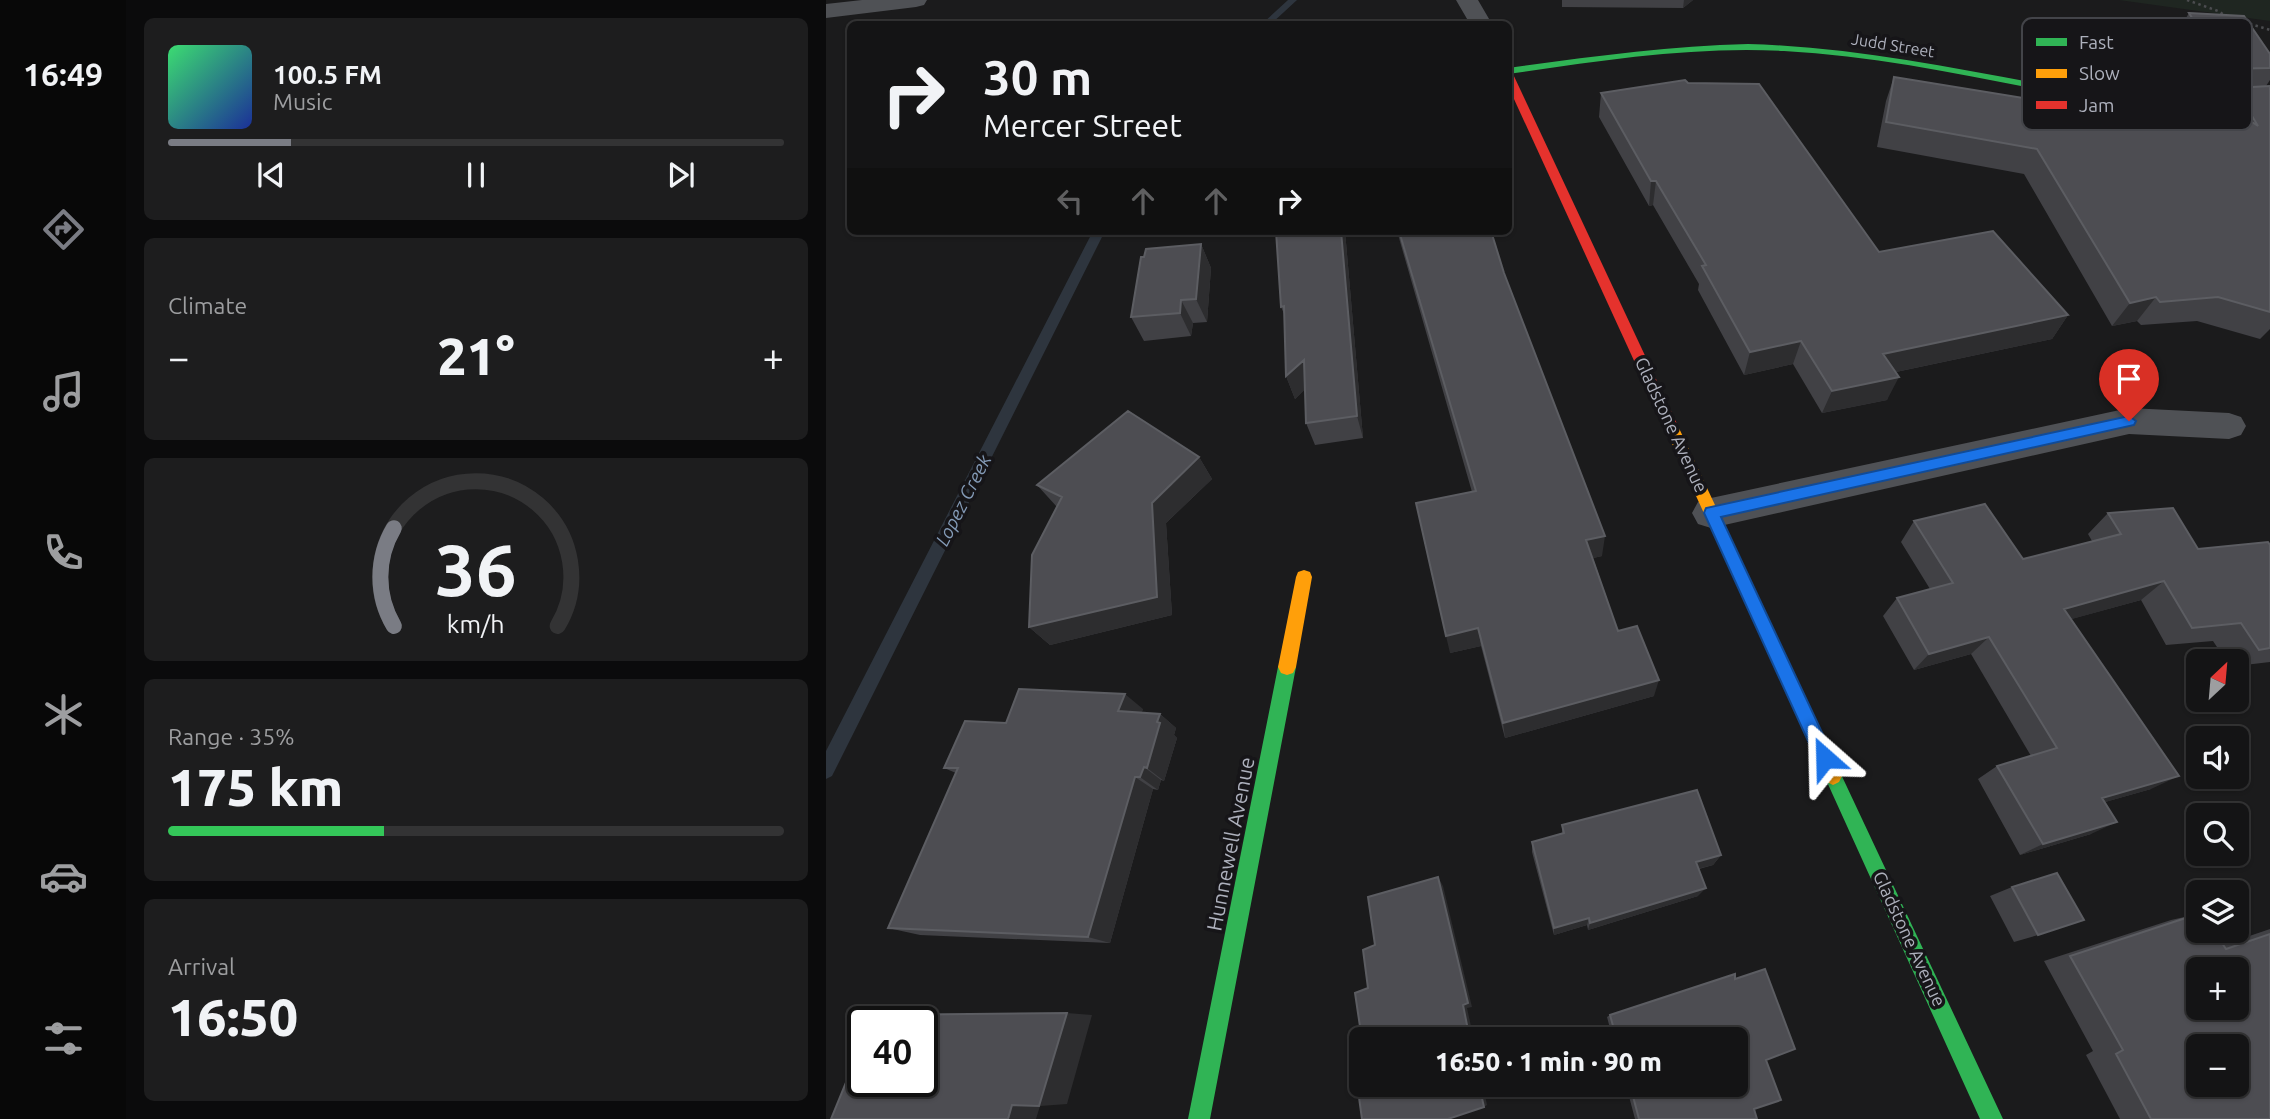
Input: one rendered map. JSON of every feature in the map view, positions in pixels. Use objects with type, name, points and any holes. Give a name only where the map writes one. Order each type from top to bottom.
[{"type":"street","points":[[826,10],[916,0]]},
{"type":"street","points":[[1467,0],[1479,21]]},
{"type":"street","name":"Judd Street","points":[[1512,72],[1665,49],[1784,48],[1878,59],[2022,84]]},
{"type":"street","name":"Gladstone Avenue","points":[[1512,82],[1992,1119]]},
{"type":"street","name":"Judd Street","points":[[2252,103],[2270,101]]},
{"type":"street","points":[[1711,513],[2129,421],[2229,426]]},
{"type":"street","name":"Hunnewell Avenue","points":[[1199,1119],[1304,577]]},
{"type":"path","points":[[2186,0],[2218,11],[2228,18]]},
{"type":"path","points":[[2252,25],[2270,30]]},
{"type":"shaded area","points":[[2119,0],[2270,0],[2270,21]]},
{"type":"building","points":[[2189,13],[2245,18],[2192,18]]},
{"type":"building","points":[[2252,28],[2270,54],[2270,68],[2252,68]]},
{"type":"building","points":[[1894,77],[2022,98],[2022,130],[2252,130],[2252,122],[2258,126],[2252,116],[2252,87],[2270,86],[2270,312],[2218,297],[2160,302],[2156,297],[2130,303],[2037,149],[1886,122]]},
{"type":"building","points":[[1685,80],[1688,83],[1759,84],[1879,252],[1993,231],[2068,315],[1883,354],[1899,377],[1832,391],[1801,341],[1750,352],[1702,266],[1706,265],[1656,181],[1651,181],[1601,93]]},
{"type":"building","points":[[1276,235],[1341,235],[1357,416],[1306,423],[1304,360],[1286,376],[1284,306],[1281,307]]},
{"type":"building","points":[[1400,235],[1492,235],[1504,273],[1605,536],[1586,540],[1618,631],[1637,626],[1659,680],[1503,723],[1478,628],[1446,636],[1416,503],[1476,491]]},
{"type":"building","points":[[1201,244],[1196,299],[1181,300],[1180,313],[1131,317],[1141,257],[1144,257],[1146,249]]},
{"type":"building","points":[[1128,411],[1199,457],[1152,503],[1157,597],[1029,627],[1032,555],[1062,497],[1037,485]]},
{"type":"building","points":[[1985,504],[2023,559],[2121,534],[2108,513],[2173,508],[2198,549],[2268,542],[2270,545],[2270,648],[2259,650],[2241,623],[2192,628],[2164,581],[2064,609],[2179,776],[2102,798],[2117,822],[2043,844],[1997,766],[2057,748],[1989,637],[1929,654],[1897,598],[1953,583],[1914,521]]},
{"type":"building","points":[[1019,689],[1125,694],[1118,711],[1160,714],[1157,722],[1160,723],[1147,768],[1144,767],[1140,777],[1135,777],[1088,937],[888,928],[958,768],[944,768],[965,721],[1006,723]]},
{"type":"building","points":[[1697,790],[1721,855],[1696,862],[1706,888],[1590,923],[1589,918],[1554,928],[1532,842],[1564,833],[1562,825]]},
{"type":"building","points":[[2057,873],[2084,920],[2038,935],[2012,887]]},
{"type":"building","points":[[1438,877],[1468,1003],[1463,1005],[1467,1027],[1360,1027],[1355,993],[1368,988],[1363,950],[1375,945],[1368,897]]},
{"type":"building","points":[[2186,918],[2186,943],[2222,943],[2226,949],[2270,934],[2270,1119],[2151,1119],[2116,1054],[2123,1050],[2070,956]]},
{"type":"building","points":[[1765,969],[1795,1049],[1766,1060],[1781,1100],[1754,1109],[1757,1119],[1639,1119],[1633,1097],[1748,1097],[1748,1027],[1613,1027],[1610,1015],[1735,974],[1735,979]]},
{"type":"building","points":[[1067,1013],[1039,1106],[1012,1105],[1008,1119],[831,1119],[847,1080],[847,1097],[938,1097],[938,1014]]},
{"type":"building","points":[[1359,1097],[1482,1097],[1484,1107],[1448,1119],[1362,1119]]},
{"type":"waterway","name":"Lopez Creek","points":[[1269,21],[1293,0]]},
{"type":"waterway","name":"Lopez Creek","points":[[826,770],[1097,235]]},
{"type":"traffic: fast","points":[[1512,70],[1679,50],[1748,47],[1857,55],[2022,83]]},
{"type":"traffic: fast","points":[[1199,1119],[1287,667]]},
{"type":"traffic: fast","points":[[1833,776],[1992,1119]]},
{"type":"traffic: slow","points":[[2252,102],[2270,101]]},
{"type":"traffic: slow","points":[[1671,426],[1833,776]]},
{"type":"traffic: slow","points":[[1287,667],[1304,577]]},
{"type":"traffic: jam","points":[[1512,83],[1671,426]]},
{"type":"route","points":[[1825,758],[1711,513],[2129,421]]}]
